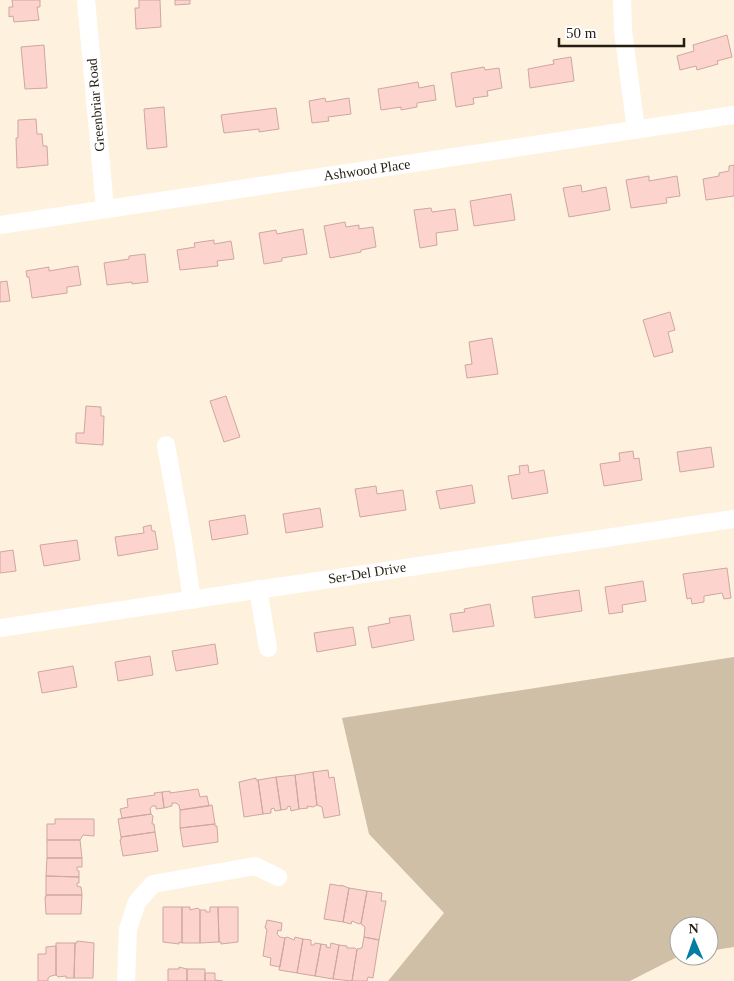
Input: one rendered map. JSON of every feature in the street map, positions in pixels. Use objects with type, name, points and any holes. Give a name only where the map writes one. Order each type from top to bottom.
[{"type":"street","name":"Greenbriar Road","points":[[86,0],[105,209]]},
{"type":"street","points":[[622,0],[623,31],[636,130]]},
{"type":"street","name":"Ashwood Place","points":[[0,225],[734,115]]},
{"type":"street","points":[[166,445],[192,600]]},
{"type":"street","name":"Ser-Del Drive","points":[[0,628],[734,519]]},
{"type":"street","points":[[258,590],[268,648]]},
{"type":"street","points":[[126,981],[128,930],[137,902],[153,884],[255,866],[278,877]]},
{"type":"shaded area","points":[[734,657],[734,947],[719,949],[719,916],[669,916],[669,961],[630,981],[388,981],[444,913],[369,834],[342,718]]},
{"type":"building","points":[[12,0],[40,0],[40,7],[37,7],[39,20],[14,22],[13,16],[9,17],[9,7],[13,7]]},
{"type":"building","points":[[139,0],[160,0],[161,27],[136,29],[135,8],[139,8]]},
{"type":"building","points":[[175,0],[190,0],[190,4],[175,5]]},
{"type":"building","points":[[727,35],[732,57],[717,61],[718,64],[697,70],[696,66],[680,70],[677,56],[694,51],[693,45]]},
{"type":"building","points":[[44,45],[47,88],[25,89],[21,47]]},
{"type":"building","points":[[571,57],[574,81],[530,88],[528,69],[554,64],[553,60]]},
{"type":"building","points":[[484,67],[485,70],[499,68],[502,88],[487,91],[488,96],[473,98],[474,104],[456,107],[451,73]]},
{"type":"building","points":[[418,82],[419,88],[434,85],[436,100],[417,103],[417,107],[401,110],[401,107],[381,110],[378,89]]},
{"type":"building","points":[[325,98],[326,102],[349,98],[351,114],[328,117],[329,121],[312,123],[309,101]]},
{"type":"building","points":[[164,107],[167,147],[147,149],[144,109]]},
{"type":"building","points":[[276,108],[279,129],[259,132],[259,129],[224,133],[221,115]]},
{"type":"building","points":[[36,119],[37,134],[42,134],[43,146],[47,146],[48,165],[17,168],[16,138],[18,138],[18,120]]},
{"type":"building","points":[[734,165],[734,196],[706,200],[703,179],[719,176],[719,173],[729,171],[729,166]]},
{"type":"building","points":[[649,176],[649,181],[677,176],[680,196],[666,198],[667,203],[631,208],[626,180]]},
{"type":"building","points":[[581,185],[582,192],[606,187],[610,210],[569,217],[563,188]]},
{"type":"building","points":[[511,194],[515,220],[474,226],[470,201]]},
{"type":"building","points":[[431,208],[432,212],[455,209],[458,230],[436,233],[437,245],[420,248],[414,210]]},
{"type":"building","points":[[345,222],[346,227],[359,225],[359,229],[373,227],[376,247],[330,258],[324,226]]},
{"type":"building","points":[[303,229],[307,254],[282,258],[282,261],[264,264],[259,233],[276,230],[277,234]]},
{"type":"building","points":[[214,240],[214,244],[231,241],[234,259],[217,261],[218,266],[180,270],[177,250],[195,247],[194,243]]},
{"type":"building","points":[[145,254],[148,282],[107,285],[104,263]]},
{"type":"building","points":[[78,266],[81,285],[67,287],[67,293],[32,298],[29,277],[27,277],[26,271],[49,267],[49,271]]},
{"type":"building","points":[[7,281],[10,301],[0,302],[0,282]]},
{"type":"building","points":[[670,312],[675,330],[668,332],[673,352],[654,357],[643,320]]},
{"type":"building","points":[[492,338],[498,374],[467,378],[465,365],[472,364],[469,342]]},
{"type":"building","points":[[226,396],[240,437],[224,442],[210,401]]},
{"type":"building","points":[[86,406],[101,407],[101,416],[104,416],[103,445],[76,443],[76,433],[84,433]]},
{"type":"building","points":[[711,447],[714,467],[680,472],[677,452]]},
{"type":"building","points":[[633,451],[634,459],[639,458],[642,480],[604,486],[600,464],[620,461],[619,453]]},
{"type":"building","points":[[528,465],[529,473],[544,470],[548,493],[512,499],[508,476],[520,474],[519,466]]},
{"type":"building","points":[[472,485],[475,503],[440,509],[436,491]]},
{"type":"building","points":[[376,486],[377,494],[403,490],[406,510],[360,517],[355,489]]},
{"type":"building","points":[[320,508],[323,527],[286,533],[283,514]]},
{"type":"building","points":[[245,515],[248,534],[212,540],[209,521]]},
{"type":"building","points":[[151,525],[152,531],[155,531],[158,549],[118,556],[115,537],[144,533],[143,527]]},
{"type":"building","points":[[77,540],[80,560],[44,566],[40,545]]},
{"type":"building","points":[[13,550],[16,571],[0,573],[0,552]]},
{"type":"building","points":[[727,568],[731,598],[724,599],[722,593],[704,596],[704,602],[692,604],[691,598],[687,599],[683,574]]},
{"type":"building","points":[[643,581],[646,601],[622,605],[623,612],[609,614],[605,587]]},
{"type":"building","points":[[579,590],[582,611],[535,618],[532,597]]},
{"type":"building","points":[[490,604],[494,626],[453,632],[450,614],[465,612],[464,609]]},
{"type":"building","points":[[410,615],[414,640],[372,648],[368,627],[390,623],[389,618]]},
{"type":"building","points":[[353,627],[356,645],[317,652],[314,633]]},
{"type":"building","points":[[215,644],[218,664],[176,671],[172,651]]},
{"type":"building","points":[[150,656],[153,675],[118,681],[115,662]]},
{"type":"building","points":[[73,666],[77,687],[42,693],[38,672]]},
{"type":"building","points":[[328,770],[329,778],[334,777],[340,815],[324,818],[322,807],[317,805],[313,772]]},
{"type":"building","points":[[313,772],[317,805],[299,809],[295,775]]},
{"type":"building","points":[[295,775],[299,809],[291,811],[290,806],[287,809],[281,810],[276,777]]},
{"type":"building","points":[[276,777],[281,810],[275,811],[274,808],[271,809],[271,813],[263,814],[258,780]]},
{"type":"building","points":[[256,778],[258,780],[263,814],[244,817],[239,782]]},
{"type":"building","points":[[198,789],[200,797],[207,796],[209,806],[180,810],[179,805],[172,803],[172,806],[164,808],[162,792],[170,791],[170,793]]},
{"type":"building","points":[[162,792],[164,808],[156,809],[156,806],[152,806],[150,809],[151,814],[122,818],[120,809],[128,807],[127,799],[155,795],[154,793]]},
{"type":"building","points":[[212,805],[215,824],[180,828],[180,810]]},
{"type":"building","points":[[151,814],[153,816],[152,824],[154,824],[155,832],[121,837],[118,819]]},
{"type":"building","points":[[55,819],[94,819],[94,836],[83,835],[80,840],[47,840],[47,824],[55,824]]},
{"type":"building","points":[[215,824],[217,826],[218,842],[183,847],[180,828]]},
{"type":"building","points":[[155,832],[158,851],[123,856],[121,837]]},
{"type":"building","points":[[47,840],[80,840],[82,858],[47,858]]},
{"type":"building","points":[[47,858],[82,858],[82,867],[77,867],[79,877],[46,876]]},
{"type":"building","points":[[46,876],[79,877],[77,886],[81,887],[82,895],[46,895]]},
{"type":"building","points":[[330,884],[349,888],[343,922],[324,919]]},
{"type":"building","points":[[349,888],[367,891],[361,923],[359,924],[352,921],[351,924],[343,922]]},
{"type":"building","points":[[367,891],[382,893],[381,901],[386,901],[379,940],[364,937],[365,927],[361,924]]},
{"type":"building","points":[[46,895],[82,895],[81,914],[46,914]]},
{"type":"building","points":[[163,907],[182,907],[182,943],[163,942]]},
{"type":"building","points":[[182,907],[190,907],[190,910],[198,908],[200,910],[200,943],[182,943]]},
{"type":"building","points":[[210,907],[218,907],[219,942],[200,943],[200,910],[210,912]]},
{"type":"building","points":[[218,907],[238,907],[238,942],[221,944],[219,942]]},
{"type":"building","points":[[267,920],[282,923],[281,931],[278,930],[277,934],[285,938],[280,967],[270,965],[271,958],[263,956]]},
{"type":"building","points":[[295,937],[303,939],[297,973],[279,970],[285,938],[294,940]]},
{"type":"building","points":[[364,937],[379,940],[373,978],[368,977],[367,981],[352,981],[357,949],[362,948]]},
{"type":"building","points":[[303,939],[311,940],[311,945],[315,943],[321,944],[315,976],[297,973]]},
{"type":"building","points":[[77,941],[94,943],[93,978],[74,978],[75,943]]},
{"type":"building","points":[[56,943],[75,943],[74,978],[58,977],[56,975]]},
{"type":"building","points":[[331,943],[339,945],[333,979],[315,976],[321,944],[327,945],[326,947],[330,948]]},
{"type":"building","points":[[339,945],[357,950],[352,981],[333,979]]},
{"type":"building","points":[[56,946],[56,975],[48,978],[48,981],[38,981],[38,954],[46,954],[46,947]]},
{"type":"building","points":[[179,967],[187,969],[187,981],[168,981],[168,969],[179,969]]},
{"type":"building","points":[[187,969],[205,969],[205,981],[187,981]]},
{"type":"building","points":[[205,973],[215,973],[215,980],[223,981],[205,981]]}]
